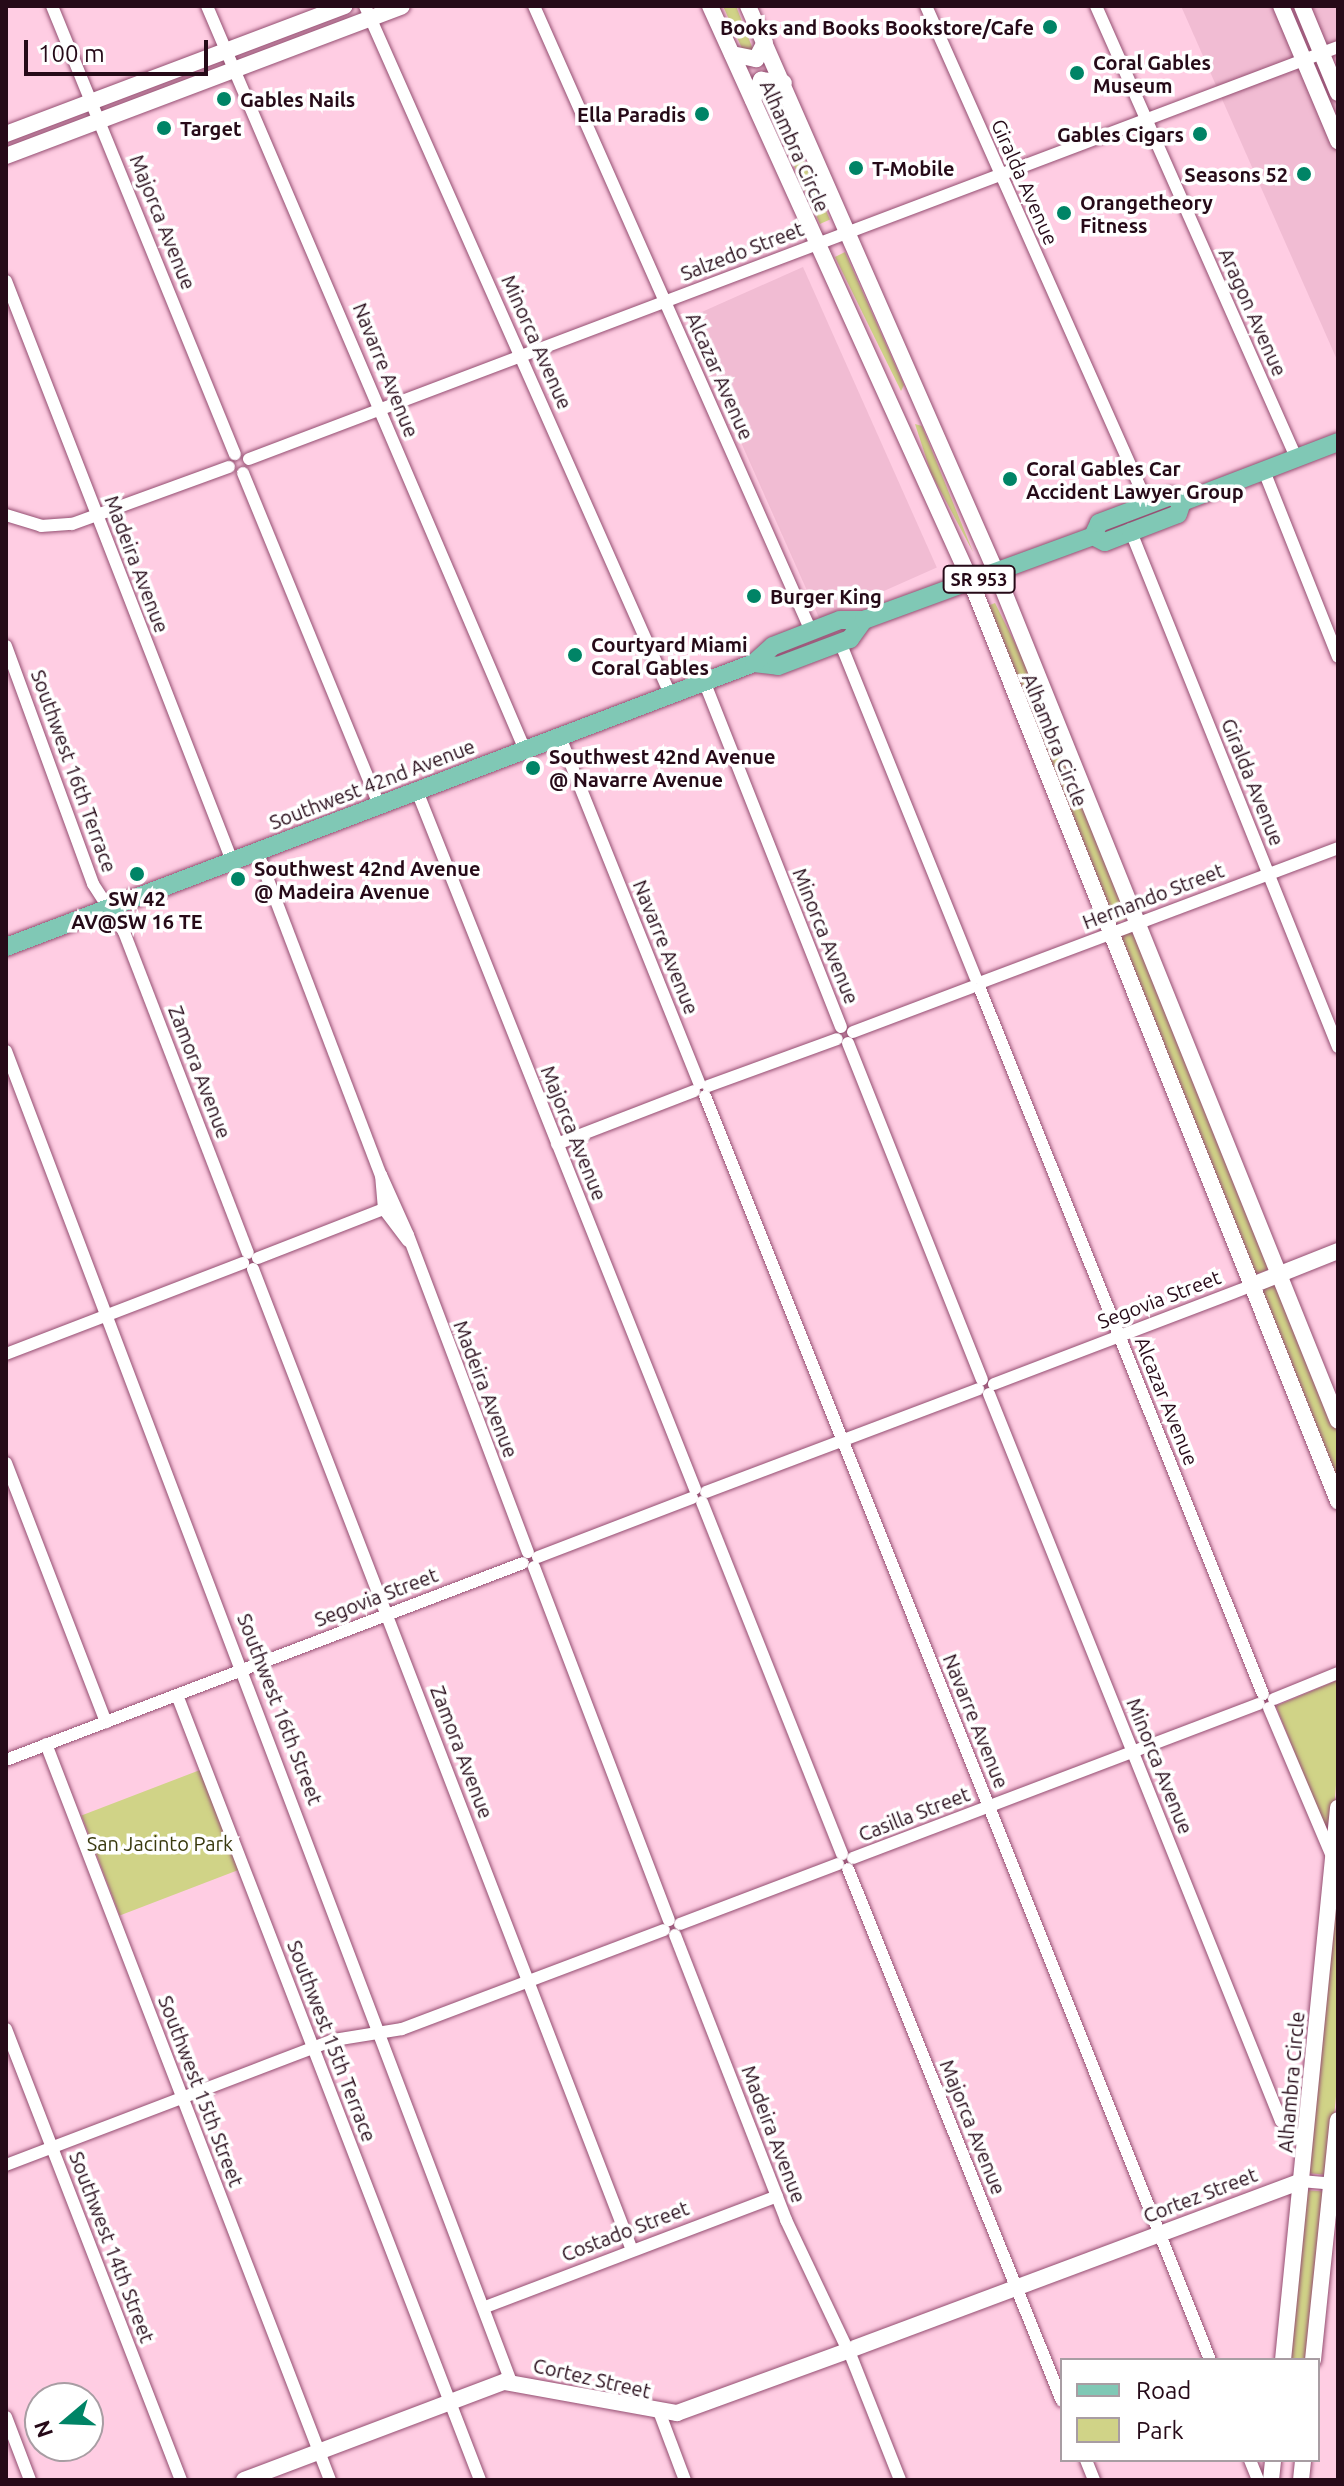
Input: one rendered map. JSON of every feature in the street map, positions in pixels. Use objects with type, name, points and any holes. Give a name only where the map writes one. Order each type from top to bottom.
[{"type":"main road","name":"Southwest 42nd Avenue","points":[[1099,539],[1099,523],[1171,496],[1182,502],[1333,447]]},
{"type":"main road","name":"Southwest 42nd Avenue","points":[[6,947],[754,663],[811,631],[864,620],[996,572],[1131,532],[1178,514],[1182,502]]},
{"type":"main road","name":"Southwest 42nd Avenue","points":[[754,663],[778,666],[840,642],[864,620]]},
{"type":"main road","points":[[778,666],[811,631]]},
{"type":"street","name":"Majorca Avenue","points":[[52,6],[235,454]]},
{"type":"street","name":"Navarre Avenue","points":[[207,6],[525,750]]},
{"type":"street","points":[[6,134],[345,6]]},
{"type":"street","points":[[6,156],[235,69],[368,12],[402,6]]},
{"type":"street","name":"Alcazar Avenue","points":[[534,6],[811,631]]},
{"type":"street","name":"Alhambra Circle","points":[[710,6],[971,582],[1338,1501]]},
{"type":"street","name":"Alhambra Circle","points":[[748,6],[850,231],[996,572],[1338,1421]]},
{"type":"street","name":"Giralda Avenue","points":[[926,6],[1148,505]]},
{"type":"street","name":"Aragon Avenue","points":[[1096,6],[1296,458]]},
{"type":"street","points":[[1281,6],[1338,141]]},
{"type":"street","points":[[1302,6],[1338,93]]},
{"type":"street","name":"Minorca Avenue","points":[[368,12],[670,694]]},
{"type":"street","points":[[732,54],[756,59],[765,42]]},
{"type":"street","name":"Salzedo Street","points":[[249,459],[1338,47]]},
{"type":"street","points":[[753,100],[761,80],[784,83]]},
{"type":"street","name":"Madeira Avenue","points":[[6,281],[232,861]]},
{"type":"street","points":[[886,397],[904,398],[913,380]]},
{"type":"street","points":[[902,432],[912,418],[931,419]]},
{"type":"street","points":[[229,467],[235,454],[249,459],[243,473]]},
{"type":"street","points":[[6,515],[52,526],[97,516],[229,467],[243,473],[379,805]]},
{"type":"street","points":[[1264,471],[1338,657]]},
{"type":"street","name":"Giralda Avenue","points":[[1131,532],[1338,1047]]},
{"type":"street","name":"Alcazar Avenue","points":[[840,642],[1266,1701],[1333,1859]]},
{"type":"street","name":"Southwest 16th Terrace","points":[[6,646],[93,884],[109,908]]},
{"type":"street","name":"Minorca Avenue","points":[[704,681],[1281,2121],[1305,2144]]},
{"type":"street","name":"Navarre Avenue","points":[[560,737],[1209,2358]]},
{"type":"street","name":"Majorca Avenue","points":[[417,791],[1060,2396]]},
{"type":"street","name":"Hernando Street","points":[[557,1144],[1338,848]]},
{"type":"street","points":[[6,1354],[388,1207],[381,1175],[257,851]]},
{"type":"street","name":"Zamora Avenue","points":[[109,908],[124,932],[632,2250]]},
{"type":"street","name":"Southwest 16th Street","points":[[6,1051],[488,2306],[511,2382]]},
{"type":"street","name":"Madeira Avenue","points":[[388,1207],[408,1241],[777,2196],[848,2351],[900,2480]]},
{"type":"street","name":"Segovia Street","points":[[6,1760],[1338,1251]]},
{"type":"street","points":[[6,1463],[106,1722]]},
{"type":"street","name":"Casilla Street","points":[[6,2165],[313,2048],[382,2030],[529,1982],[1338,1673]]},
{"type":"street","name":"Southwest 15th Terrace","points":[[177,1695],[480,2480]]},
{"type":"street","name":"Southwest 15th Street","points":[[46,1744],[330,2480]]},
{"type":"street","name":"Alhambra Circle","points":[[1283,2358],[1338,1808]]},
{"type":"street","name":"Southwest 14th Street","points":[[6,2029],[181,2480]]},
{"type":"street","points":[[1313,2358],[1335,2183],[1338,2120]]},
{"type":"street","name":"Cortez Street","points":[[244,2480],[450,2401],[511,2382],[660,2414],[686,2412],[1301,2181],[1335,2183]]},
{"type":"street","name":"Costado Street","points":[[488,2306],[777,2196]]},
{"type":"street","points":[[660,2414],[685,2480]]},
{"type":"street","points":[[6,2417],[30,2480]]},
{"type":"shaded area","points":[[1181,6],[1338,6],[1338,362],[1278,226]]},
{"type":"shaded area","points":[[803,267],[937,568],[820,620],[686,319]]},
{"type":"green space","points":[[723,6],[736,6],[754,52],[744,53]]},
{"type":"green space","points":[[771,87],[830,219],[820,224],[761,91]]},
{"type":"green space","points":[[845,252],[904,385],[901,391],[835,257]]},
{"type":"green space","points":[[915,424],[922,426],[973,552],[931,473]]},
{"type":"green space","points":[[995,603],[1024,661],[1130,917],[1113,924],[985,607]]},
{"type":"green space","points":[[1134,930],[1271,1268],[1255,1275],[1118,936]]},
{"type":"green space","points":[[1277,1283],[1338,1432],[1338,1484],[1259,1291]]},
{"type":"green space","points":[[1338,1680],[1338,1762],[1331,1843],[1276,1706]]},
{"type":"green space","name":"San Jacinto Park","points":[[200,1770],[238,1870],[120,1915],[81,1816]]},
{"type":"green space","points":[[1338,1877],[1338,2077],[1328,2175],[1307,2173]]},
{"type":"green space","points":[[1305,2190],[1326,2192],[1311,2358],[1290,2358]]},
{"type":"place","name":"Books and Books Bookstore/Cafe","points":[[1050,27]]},
{"type":"place","name":"Coral Gables Museum","points":[[1077,73]]},
{"type":"place","name":"Gables Nails","points":[[224,99]]},
{"type":"place","name":"Ella Paradis","points":[[702,114]]},
{"type":"place","name":"Target","points":[[164,128]]},
{"type":"place","name":"Gables Cigars","points":[[1200,134]]},
{"type":"place","name":"T-Mobile","points":[[856,168]]},
{"type":"place","name":"Seasons 52","points":[[1304,174]]},
{"type":"place","name":"Orangetheory Fitness","points":[[1064,213]]},
{"type":"place","name":"Coral Gables Car Accident Lawyer Group","points":[[1010,479]]},
{"type":"place","name":"Burger King","points":[[754,596]]},
{"type":"place","name":"Courtyard Miami Coral Gables","points":[[575,655]]},
{"type":"place","name":"Southwest 42nd Avenue @ Navarre Avenue","points":[[533,768]]},
{"type":"place","name":"SW 42 AV@SW 16 TE","points":[[137,874]]},
{"type":"place","name":"Southwest 42nd Avenue @ Madeira Avenue","points":[[238,879]]}]
